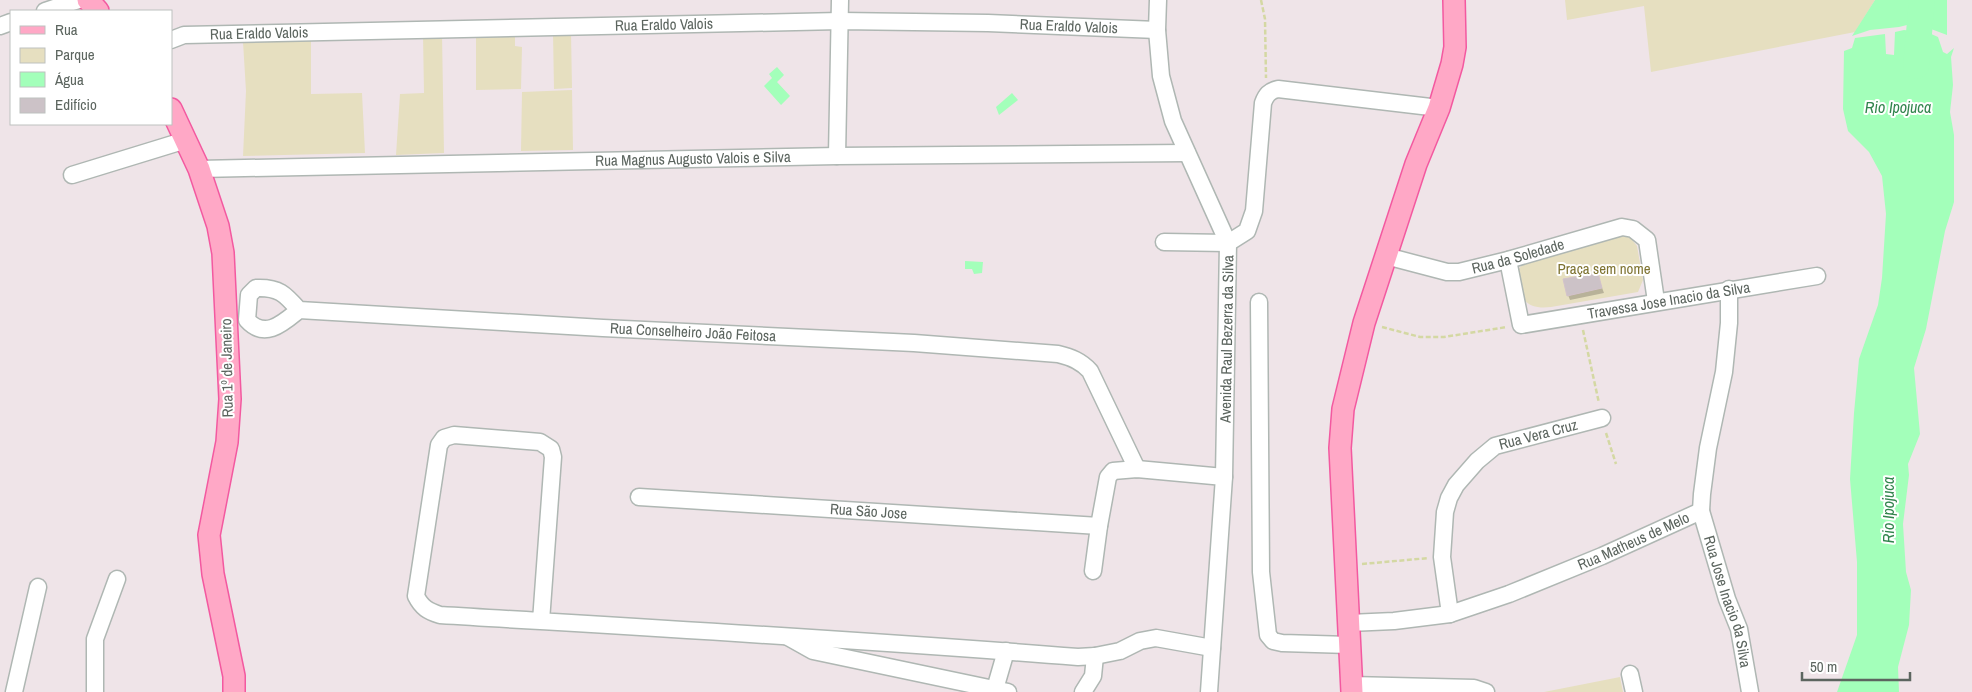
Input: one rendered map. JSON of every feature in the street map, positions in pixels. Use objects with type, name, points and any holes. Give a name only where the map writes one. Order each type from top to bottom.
[{"type":"main road","points":[[88,0],[97,10]]},
{"type":"main road","points":[[1351,688],[1340,434],[1351,374],[1364,322],[1416,164],[1439,108],[1452,64],[1455,47],[1454,0]]},
{"type":"main road","name":"Rua 1º de Janeiro","points":[[172,110],[199,169],[218,226],[223,253],[230,399],[227,442],[209,535],[213,574],[234,676],[234,692]]},
{"type":"street","points":[[48,10],[79,0]]},
{"type":"street","points":[[837,156],[840,0]]},
{"type":"street","name":"Avenida Raul Bezerra da Silva","points":[[1158,0],[1157,30],[1161,76],[1173,121],[1228,243],[1224,477],[1209,692]]},
{"type":"street","name":"Rua Eraldo Valois","points":[[172,40],[184,35],[840,22],[988,23],[1157,30]]},
{"type":"street","points":[[1164,242],[1228,243],[1247,231],[1252,222],[1265,98],[1272,90],[1278,89],[1439,108]]},
{"type":"street","points":[[72,175],[186,140]]},
{"type":"street","name":"Rua Magnus Augusto Valois e Silva","points":[[199,169],[837,156],[1187,152]]},
{"type":"street","name":"Rua da Soledade","points":[[1386,256],[1447,272],[1459,272],[1622,227],[1634,229],[1647,240],[1656,301]]},
{"type":"street","points":[[1508,260],[1521,324]]},
{"type":"street","name":"Travessa Jose Inacio da Silva","points":[[1521,324],[1817,276]]},
{"type":"street","name":"Rua Matheus de Melo","points":[[1349,623],[1450,614],[1509,594],[1602,556],[1702,511],[1702,494],[1708,448],[1724,372],[1729,323],[1729,289]]},
{"type":"street","points":[[1259,302],[1261,572],[1268,636],[1272,641],[1282,643],[1349,645]]},
{"type":"street","name":"Rua Conselheiro João Feitosa","points":[[299,310],[603,328],[914,343],[1058,354],[1072,357],[1090,371],[1137,469]]},
{"type":"street","name":"Rua Vera Cruz","points":[[1450,614],[1442,557],[1444,512],[1456,485],[1495,446],[1602,418]]},
{"type":"street","points":[[541,621],[553,457],[551,448],[540,442],[454,435],[444,438],[439,445],[416,596],[420,604],[427,611],[440,615],[541,621],[786,635],[1078,657],[1095,656],[1120,650],[1140,641],[1156,638],[1212,648]]},
{"type":"street","points":[[1094,571],[1099,526],[1108,477],[1113,471],[1118,469],[1137,469],[1224,477]]},
{"type":"street","name":"Rua São Jose","points":[[639,497],[1099,526]]},
{"type":"street","name":"Rua Jose Inacio da Silva","points":[[1702,511],[1727,599],[1739,629],[1750,692]]},
{"type":"street","points":[[95,692],[95,639],[117,578]]},
{"type":"street","points":[[14,692],[38,587]]},
{"type":"street","points":[[786,635],[813,651],[1001,691],[1006,651]]},
{"type":"street","points":[[1083,692],[1093,676],[1095,656]]},
{"type":"street","points":[[1630,674],[1634,692]]},
{"type":"street","points":[[1351,688],[1474,688],[1486,692]]},
{"type":"path","points":[[1261,0],[1265,19],[1265,98]]},
{"type":"path","points":[[1579,314],[1602,418],[1616,464]]},
{"type":"path","points":[[1364,322],[1420,337],[1436,337],[1521,324]]},
{"type":"path","points":[[1346,565],[1442,557]]},
{"type":"green space","points":[[1565,0],[1875,0],[1855,32],[1651,72],[1644,6],[1567,20]]},
{"type":"green space","points":[[515,33],[515,46],[522,47],[521,89],[476,90],[476,34]]},
{"type":"green space","points":[[553,33],[571,33],[572,88],[554,89]]},
{"type":"green space","points":[[442,34],[444,153],[396,155],[400,94],[424,93],[423,35]]},
{"type":"green space","points":[[311,39],[311,94],[362,93],[365,153],[243,156],[246,91],[243,42]]},
{"type":"green space","points":[[572,90],[573,150],[521,151],[522,92]]},
{"type":"green space","name":"Praça sem nome","points":[[1623,235],[1629,236],[1637,246],[1643,280],[1638,292],[1551,307],[1534,306],[1522,298],[1516,275],[1519,268],[1529,259]]},
{"type":"green space","points":[[1620,677],[1623,692],[1544,692]]},
{"type":"water","points":[[1875,0],[1947,0],[1947,35],[1915,23],[1870,30],[1852,36]]},
{"type":"water","name":"Rio Ipojuca","points":[[1904,30],[1929,33],[1938,37],[1943,52],[1947,54],[1954,48],[1951,57],[1953,85],[1950,112],[1954,135],[1954,202],[1945,231],[1926,329],[1914,368],[1920,434],[1908,464],[1909,475],[1903,524],[1906,572],[1911,590],[1909,625],[1898,667],[1899,692],[1837,692],[1857,635],[1857,562],[1850,479],[1854,413],[1859,359],[1878,305],[1882,278],[1886,214],[1882,176],[1869,152],[1848,131],[1843,109],[1844,51],[1852,48],[1855,38],[1885,34],[1886,54],[1894,55],[1895,32]]},
{"type":"water","points":[[777,67],[784,75],[777,82],[790,96],[781,105],[764,86],[772,78],[769,74]]},
{"type":"water","points":[[1012,93],[1018,100],[999,115],[996,107]]},
{"type":"water","points":[[965,261],[983,262],[982,273],[974,274],[972,269],[965,269]]},
{"type":"building","points":[[1598,273],[1602,288],[1567,296],[1563,279]]},
{"type":"waterway","name":"Rio Ipojuca","points":[[1916,66],[1922,0]]}]
